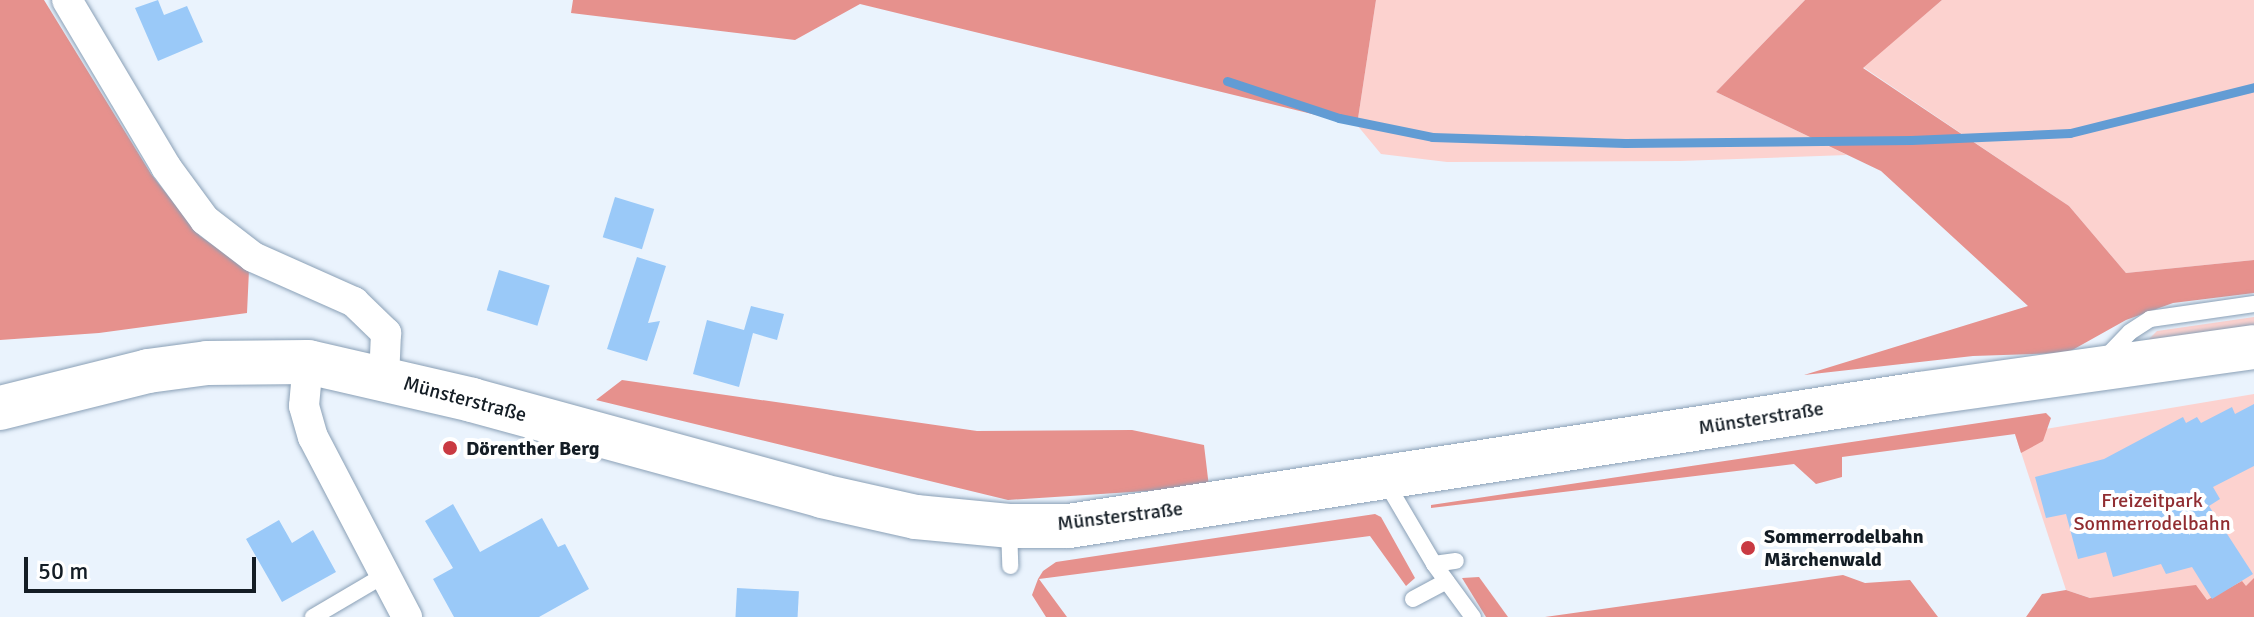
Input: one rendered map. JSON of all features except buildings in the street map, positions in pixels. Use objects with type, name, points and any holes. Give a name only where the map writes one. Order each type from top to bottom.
[{"type":"main road","name":"Münsterstraße","points":[[0,408],[148,371],[207,363],[308,362],[384,378],[822,496],[916,517],[1010,546],[1069,526],[2254,347]]},
{"type":"street","points":[[67,0],[166,167],[205,220],[253,257],[354,302],[386,333],[384,378]]},
{"type":"street","points":[[308,362],[304,406],[313,437],[407,617]]},
{"type":"lane","points":[[2093,370],[2130,332],[2150,319],[2254,304]]},
{"type":"lane","points":[[1383,477],[1434,564],[1473,617]]},
{"type":"lane","points":[[1434,564],[1456,561]]},
{"type":"lane","points":[[313,617],[383,576]]},
{"type":"lane","points":[[1413,599],[1447,581]]},
{"type":"green space","points":[[1376,0],[1805,0],[1716,92],[1847,155],[1680,161],[1447,162],[1381,154],[1357,125]]},
{"type":"green space","points":[[1942,0],[2254,0],[2254,260],[2126,273],[2069,206],[1863,67]]},
{"type":"green space","points":[[2254,317],[2254,328],[2147,341],[2157,331]]},
{"type":"green space","name":"Freizeitpark Sommerrodelbahn","points":[[2254,394],[2254,617],[2149,617],[2066,590],[2015,434]]},
{"type":"shaded area","points":[[0,0],[44,0],[151,174],[200,236],[249,270],[247,313],[99,333],[0,340]]},
{"type":"shaded area","points":[[573,0],[1376,0],[1357,125],[860,4],[795,40],[571,13]]},
{"type":"shaded area","points":[[1805,0],[1942,0],[1863,68],[2069,206],[2126,273],[2254,260],[2254,293],[2173,303],[2126,320],[2067,353],[1973,356],[1804,375],[2028,306],[1881,171],[1716,92]]},
{"type":"shaded area","points":[[622,380],[977,431],[1132,430],[1204,445],[1209,487],[1008,500],[596,400]]},
{"type":"shaded area","points":[[2046,413],[2051,418],[2043,441],[2021,453],[2015,434],[1842,457],[1842,477],[1816,484],[1794,464],[1431,508],[1431,505]]},
{"type":"shaded area","points":[[1375,514],[1381,517],[1415,578],[1406,586],[1370,536],[1039,579],[1067,617],[1046,617],[1032,595],[1038,579],[1043,571],[1056,562]]},
{"type":"shaded area","points":[[1843,575],[1865,583],[1910,580],[1938,617],[1545,617]]},
{"type":"shaded area","points":[[1479,577],[1508,617],[1486,617],[1462,578]]},
{"type":"shaded area","points":[[2254,578],[2254,617],[2026,617],[2042,594],[2066,590],[2090,598],[2196,585],[2207,600],[2242,581],[2246,586]]},
{"type":"waterway","points":[[1227,81],[1339,118],[1432,137],[1625,143],[1911,140],[2070,133],[2254,87]]},
{"type":"place","name":"Dörenther Berg","points":[[450,448]]},
{"type":"place","name":"Sommerrodelbahn Märchenwald","points":[[1748,548]]}]
